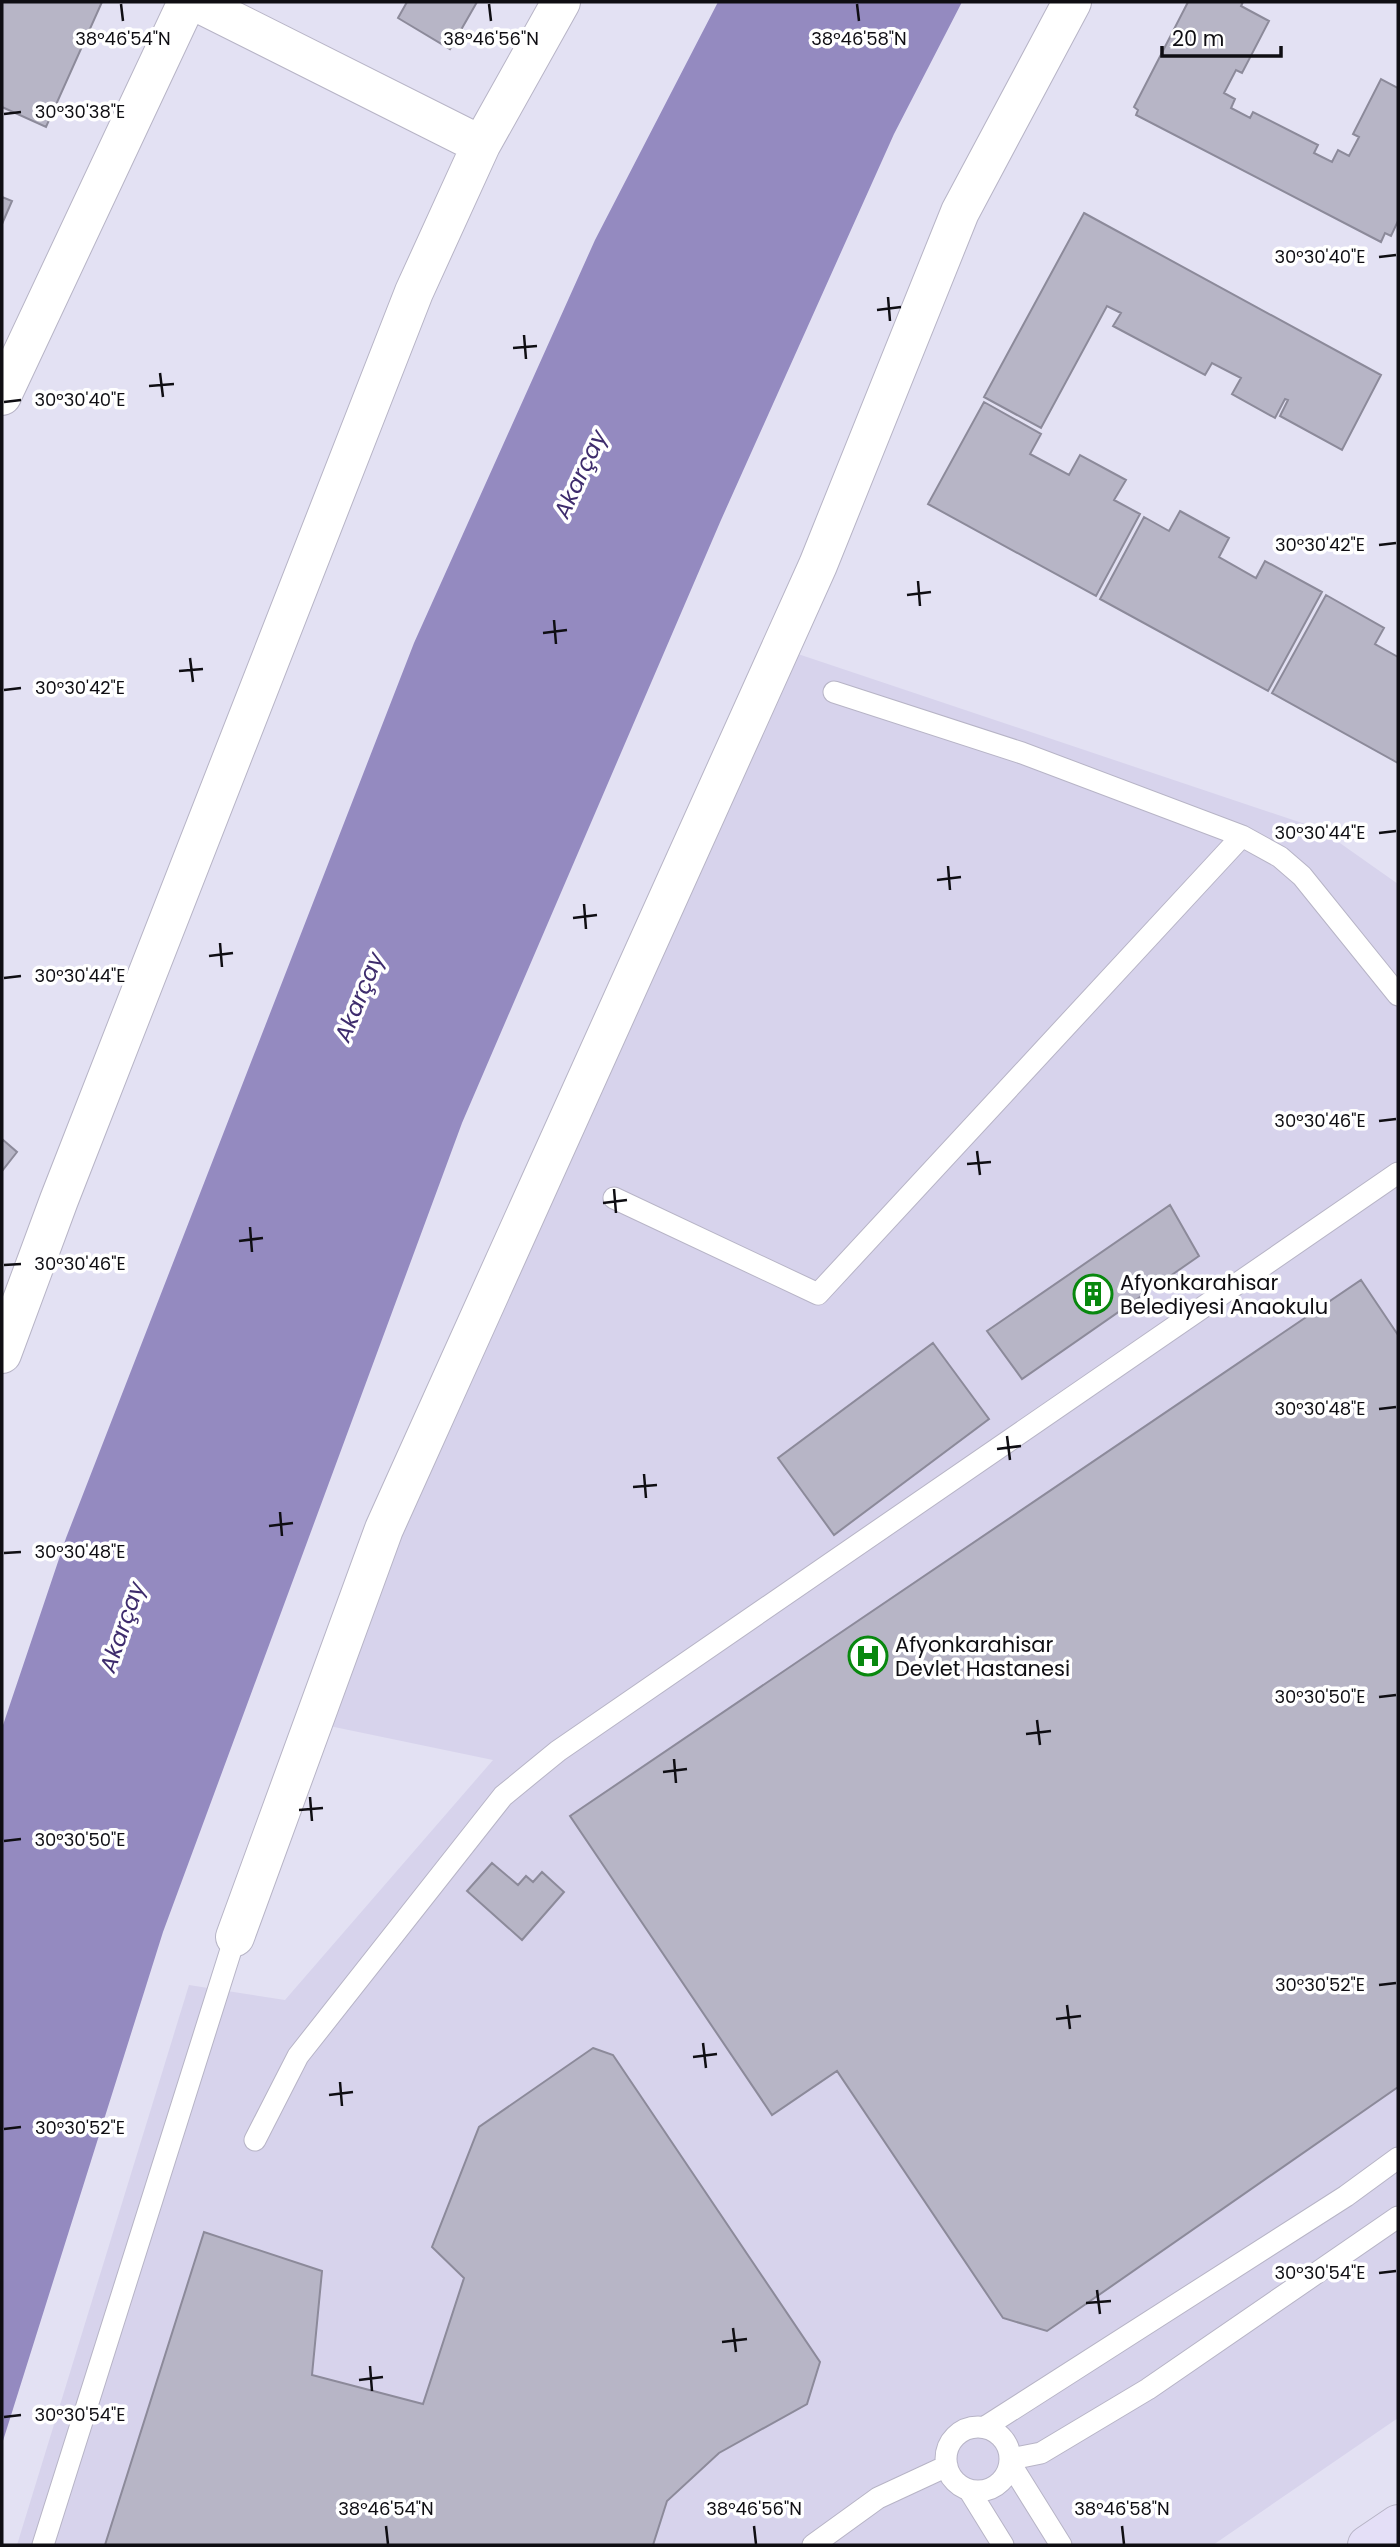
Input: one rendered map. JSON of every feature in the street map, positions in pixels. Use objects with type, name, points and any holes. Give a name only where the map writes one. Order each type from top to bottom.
[{"type":"main road","points":[[1367,2545],[1398,2524]]},
{"type":"street","points":[[2,396],[187,2]]},
{"type":"street","points":[[196,2],[481,145]]},
{"type":"street","points":[[2,1354],[59,1200],[414,292],[481,145],[561,2]]},
{"type":"street","points":[[235,1937],[384,1529],[818,565],[960,212],[1072,2]]},
{"type":"lane","points":[[834,692],[1010,749],[1242,836],[1280,857],[1302,876],[1398,995]]},
{"type":"lane","points":[[614,1198],[818,1294],[1242,836]]},
{"type":"lane","points":[[255,2140],[298,2056],[503,1796],[558,1751],[1398,1173]]},
{"type":"lane","points":[[43,2545],[235,1937]]},
{"type":"lane","points":[[985,2427],[1346,2196],[1398,2158]]},
{"type":"lane","points":[[1010,2461],[1041,2453],[1148,2389],[1398,2217]]},
{"type":"lane","points":[[1003,2545],[969,2490],[951,2477],[947,2466],[947,2455],[955,2436],[975,2426],[985,2427],[1004,2440],[1010,2461],[1061,2545]]},
{"type":"lane","points":[[969,2490],[979,2491],[1000,2483],[1010,2461]]},
{"type":"lane","points":[[813,2545],[878,2498],[947,2466]]},
{"type":"shaded area","name":"Afyonkarahisar Devlet Hastanesi","points":[[798,654],[1320,829],[1398,884],[1398,2418],[1213,2545],[17,2545],[189,1985],[285,2000],[493,1760],[315,1723]]},
{"type":"water","name":"Akarçay","points":[[718,2],[962,2],[894,134],[721,520],[462,1123],[163,1932],[2,2444],[2,1728],[66,1538],[414,643],[595,240]]},
{"type":"building","points":[[2,2],[102,2],[46,127],[2,107]]},
{"type":"building","points":[[407,2],[477,2],[450,49],[398,18]]},
{"type":"building","points":[[1188,2],[1243,2],[1241,6],[1269,21],[1242,73],[1236,70],[1224,93],[1235,99],[1231,108],[1250,118],[1253,112],[1318,145],[1314,153],[1332,162],[1338,150],[1349,156],[1359,137],[1353,134],[1381,79],[1398,88],[1398,221],[1391,236],[1385,233],[1381,242],[1136,115],[1138,110],[1134,107]]},
{"type":"building","points":[[2,197],[12,201],[2,224]]},
{"type":"building","points":[[1084,213],[1381,375],[1342,450],[1280,416],[1288,400],[1285,399],[1275,418],[1232,394],[1241,378],[1212,363],[1205,375],[1113,326],[1121,313],[1107,306],[1041,428],[984,397]]},
{"type":"building","points":[[984,402],[1041,434],[1030,454],[1069,475],[1080,455],[1126,480],[1114,500],[1140,514],[1096,596],[928,504]]},
{"type":"building","points":[[1180,511],[1229,538],[1219,557],[1256,578],[1265,561],[1322,592],[1268,691],[1100,599],[1144,517],[1169,531]]},
{"type":"building","points":[[1326,595],[1384,628],[1375,644],[1398,657],[1398,763],[1272,693]]},
{"type":"building","points":[[2,1139],[17,1152],[2,1171]]},
{"type":"building","name":"Afyonkarahisar Belediyesi Anaokulu","points":[[1170,1205],[1199,1256],[1022,1379],[987,1331]]},
{"type":"building","points":[[1361,1280],[1398,1335],[1398,2087],[1047,2331],[1003,2318],[837,2071],[772,2115],[570,1816]]},
{"type":"building","points":[[933,1343],[989,1419],[834,1535],[778,1458]]},
{"type":"building","points":[[492,1863],[518,1885],[526,1876],[533,1882],[542,1872],[564,1892],[522,1940],[467,1891]]},
{"type":"building","points":[[593,2048],[613,2055],[820,2362],[807,2404],[719,2453],[667,2501],[653,2545],[105,2545],[204,2232],[322,2271],[312,2375],[423,2404],[464,2278],[432,2247],[479,2127]]},
{"type":"place","name":"Afyonkarahisar Belediyesi Anaokulu","points":[[1093,1294]]},
{"type":"place","name":"Afyonkarahisar Devlet Hastanesi","points":[[868,1656]]}]
